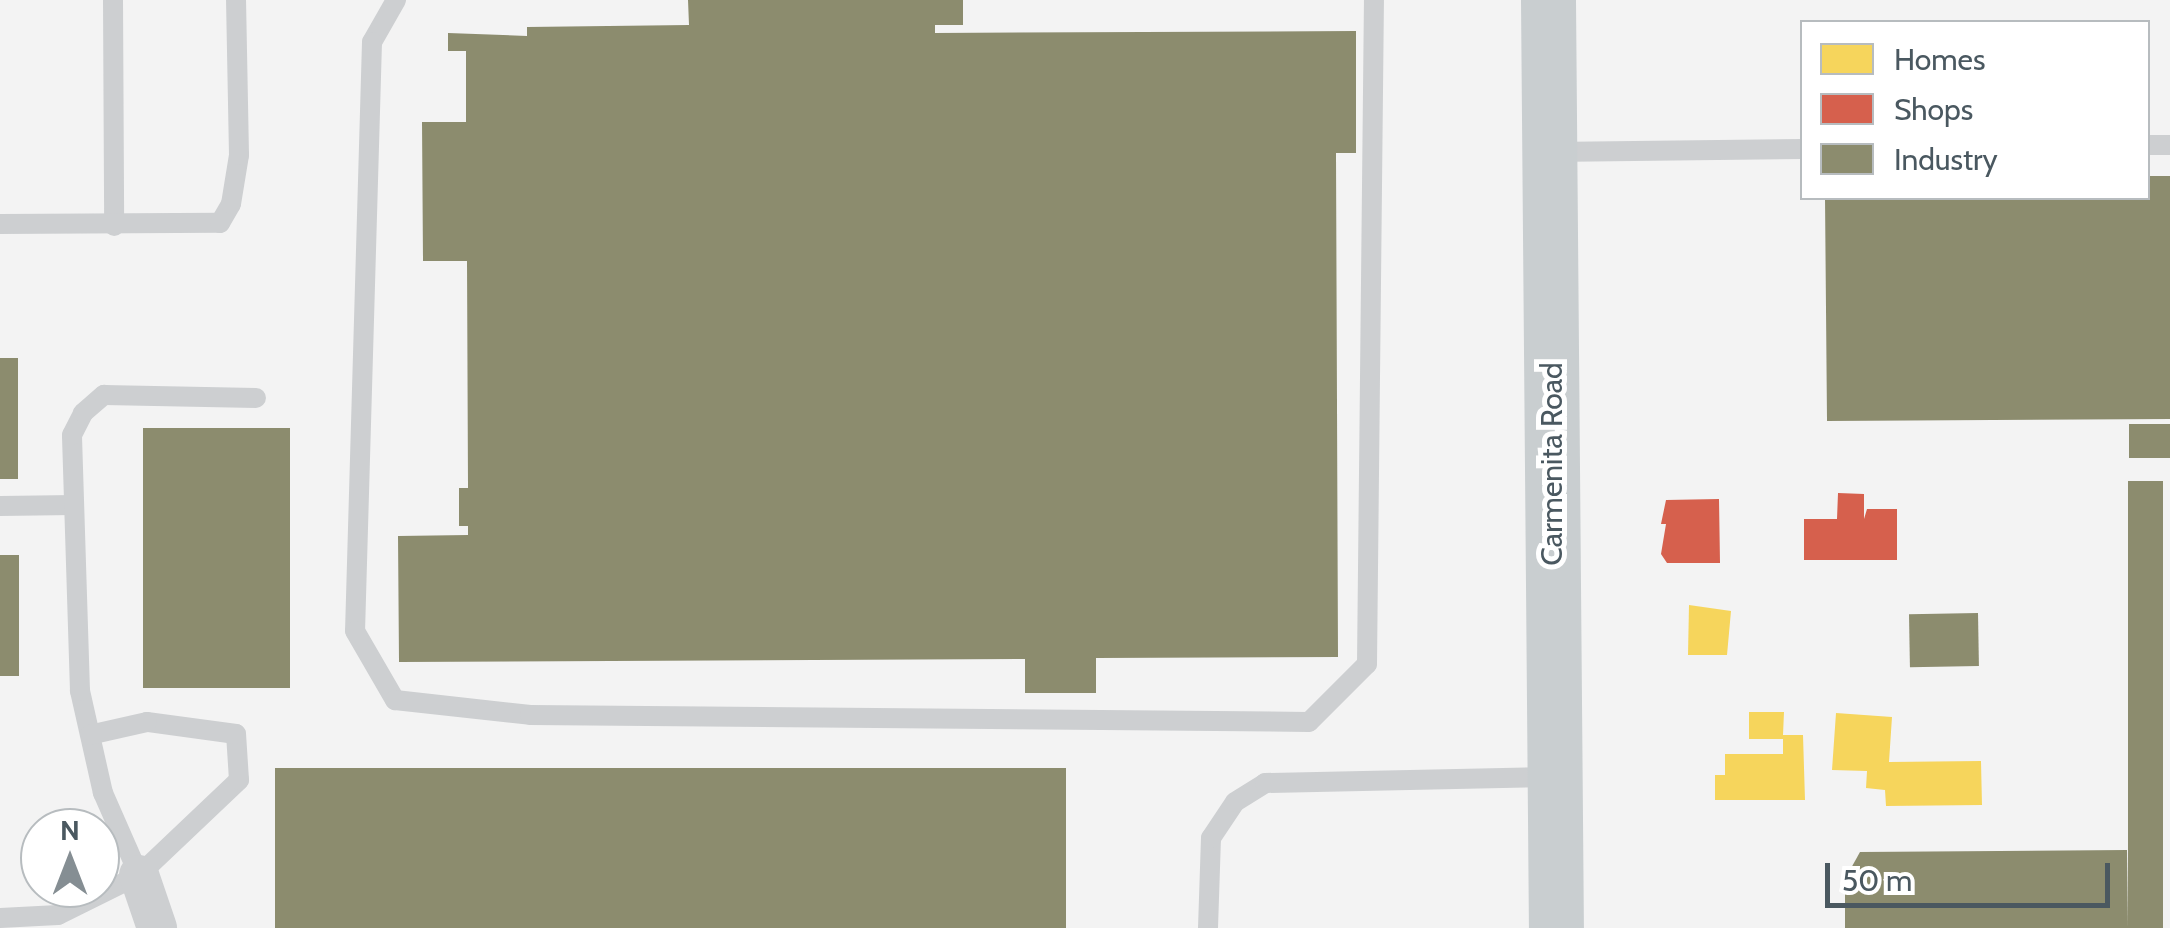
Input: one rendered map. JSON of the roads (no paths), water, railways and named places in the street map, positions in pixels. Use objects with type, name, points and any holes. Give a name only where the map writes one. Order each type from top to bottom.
[{"type":"main road","name":"Carmenita Road","points":[[1548,0],[1556,928]]},
{"type":"street","points":[[138,875],[156,928]]},
{"type":"lane","points":[[112,0],[114,226]]},
{"type":"lane","points":[[0,224],[220,223],[231,204],[238,154],[236,0]]},
{"type":"lane","points":[[396,0],[372,42],[355,631],[395,700],[530,715],[1290,722],[1309,722],[1367,664],[1374,0]]},
{"type":"lane","points":[[1549,152],[1800,150]]},
{"type":"lane","points":[[138,875],[103,793],[80,691],[72,435],[84,412],[104,395],[256,398]]},
{"type":"lane","points":[[0,506],[74,505]]},
{"type":"lane","points":[[0,918],[58,915],[138,875],[239,780],[236,734],[147,722],[90,736]]},
{"type":"lane","points":[[1208,928],[1208,855],[1214,829],[1234,802],[1265,783],[1554,777]]}]
